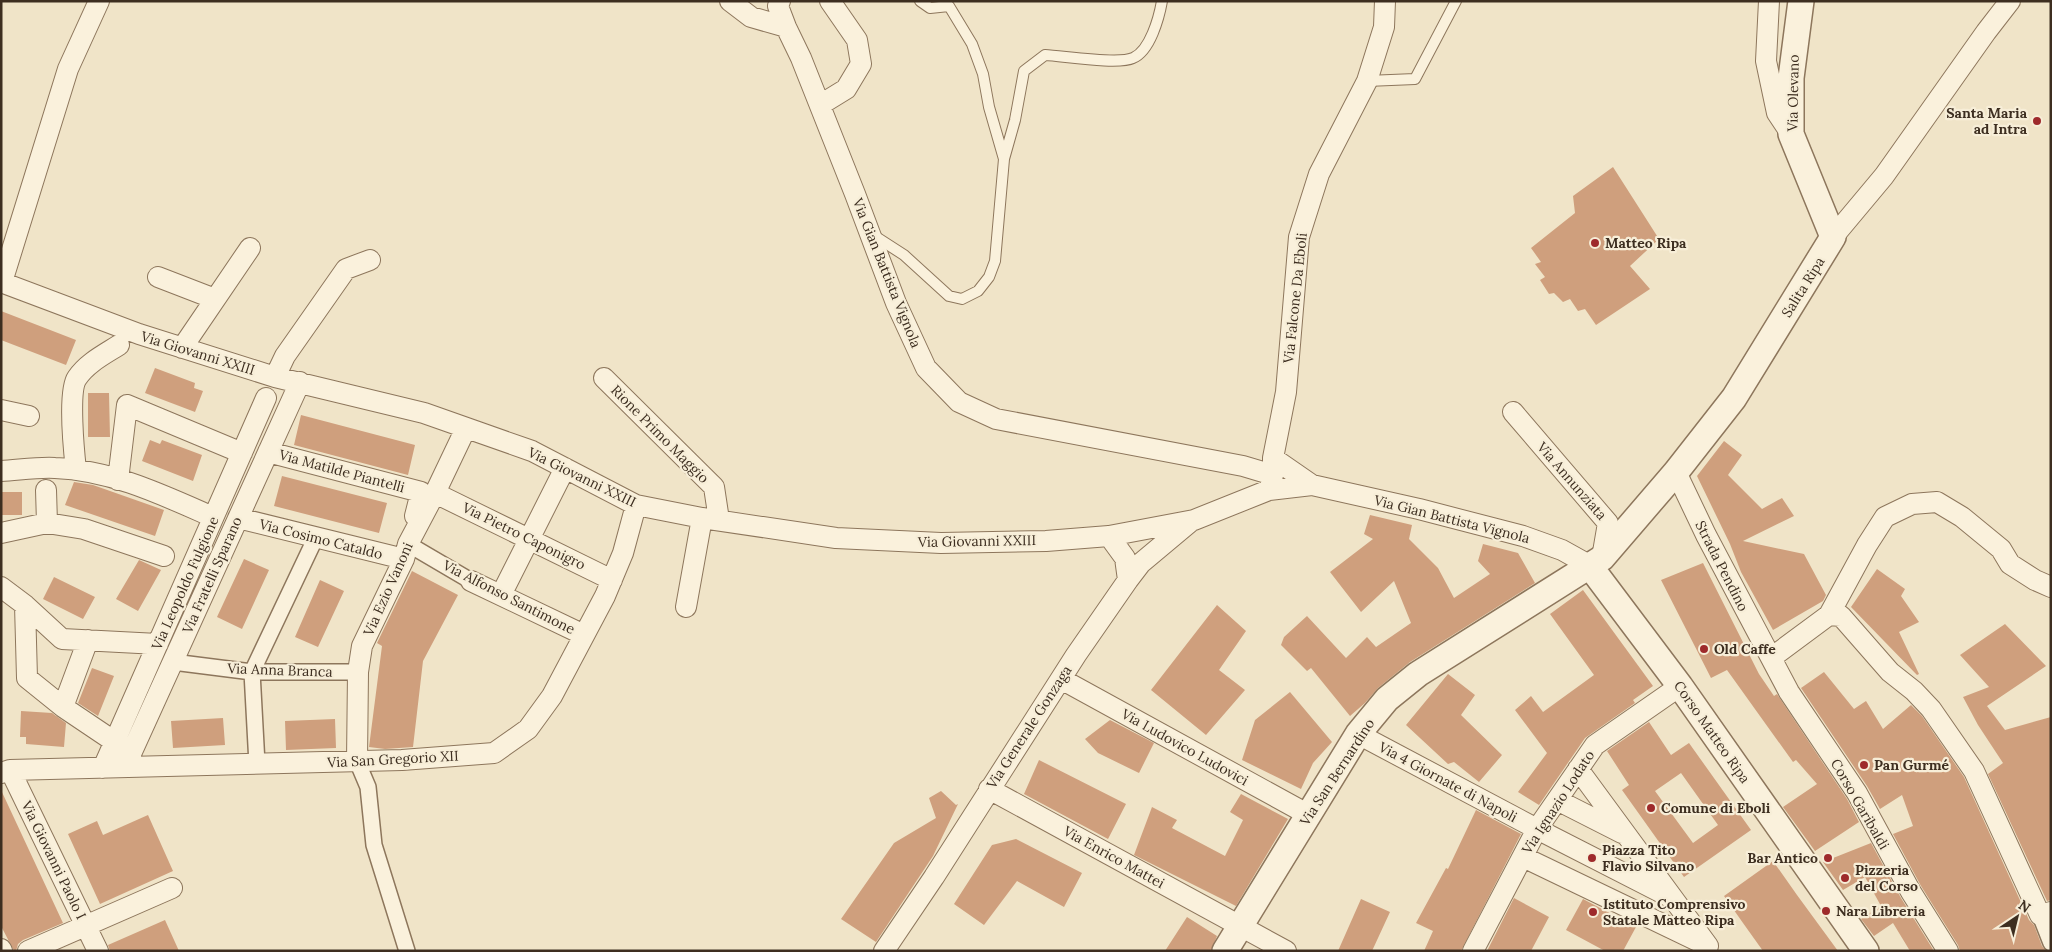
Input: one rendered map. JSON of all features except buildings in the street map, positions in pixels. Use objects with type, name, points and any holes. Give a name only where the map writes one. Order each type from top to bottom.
[{"type":"street","points":[[2,282],[68,69],[99,1]]},
{"type":"street","points":[[730,1],[752,17],[786,27]]},
{"type":"street","points":[[780,1],[778,6],[786,27]]},
{"type":"street","points":[[820,105],[846,89],[861,64],[857,40],[830,1]]},
{"type":"street","name":"Via Falcone Da Eboli","points":[[1271,474],[1286,392],[1299,237],[1319,174],[1367,81],[1384,27],[1385,1]]},
{"type":"street","points":[[1768,1],[1766,61],[1777,112],[1791,134]]},
{"type":"street","name":"Via Olevano","points":[[1801,1],[1791,78],[1791,134],[1833,238]]},
{"type":"street","name":"Salita Ripa","points":[[1595,562],[1676,472],[1734,398],[1833,238],[1884,176],[2010,1]]},
{"type":"street","name":"Via Gian Battista Vignola","points":[[786,27],[820,105],[896,303],[926,368],[959,402],[996,419],[1243,466],[1523,536],[1595,562]]},
{"type":"street","points":[[182,348],[250,248]]},
{"type":"street","points":[[275,377],[286,356],[346,269],[370,260]]},
{"type":"street","points":[[158,276],[215,299]]},
{"type":"street","name":"Via Giovanni XXIII","points":[[2,282],[139,334],[275,377],[424,413],[532,451],[636,505],[711,519],[836,538],[931,543],[1046,541],[1130,533],[1194,520],[1271,474]]},
{"type":"street","points":[[76,470],[72,400],[76,379],[97,358],[120,345]]},
{"type":"street","name":"Rione Primo Maggio","points":[[604,378],[714,487],[711,519],[686,607]]},
{"type":"street","name":"Via Fratelli Sparano","points":[[125,767],[300,382]]},
{"type":"street","name":"Via Leopoldo Fulgione","points":[[103,768],[266,398]]},
{"type":"street","points":[[118,480],[128,405],[242,453]]},
{"type":"street","points":[[1,410],[29,416]]},
{"type":"street","name":"Via Annunziata","points":[[1513,412],[1608,523],[1595,562]]},
{"type":"street","name":"Via Ezio Vanoni","points":[[357,761],[358,672],[362,646],[466,428]]},
{"type":"street","name":"Via Matilde Piantelli","points":[[268,452],[421,492],[406,551]]},
{"type":"street","points":[[1,471],[54,468],[76,470],[149,489],[214,517]]},
{"type":"street","points":[[501,595],[565,468]]},
{"type":"street","name":"Strada Pendino","points":[[1676,472],[1710,543],[1771,658]]},
{"type":"street","name":"Via Gian Battista Vignola","points":[[1271,474],[1312,484]]},
{"type":"street","points":[[46,490],[47,523]]},
{"type":"street","name":"Via Pietro Caponigro","points":[[436,493],[612,580]]},
{"type":"street","points":[[1771,658],[1829,616],[1867,545],[1886,517],[1912,504],[1937,502],[2002,549],[2010,564],[2035,580],[2051,587]]},
{"type":"street","name":"Via San Gregorio XII","points":[[6,772],[402,760],[494,753],[528,729],[552,696],[612,580],[623,553],[636,505]]},
{"type":"street","name":"Via Cosimo Cataldo","points":[[238,518],[316,537],[406,551]]},
{"type":"street","name":"Via Generale Gonzaga","points":[[884,951],[934,877],[1061,678],[1126,593],[1140,563],[1194,520]]},
{"type":"street","points":[[1,533],[47,523],[84,529],[164,556]]},
{"type":"street","points":[[1130,533],[1156,550]]},
{"type":"street","points":[[1109,536],[1125,558],[1126,593]]},
{"type":"street","points":[[257,764],[252,672],[316,537]]},
{"type":"street","name":"Via Alfonso Santimone","points":[[406,551],[584,635]]},
{"type":"street","name":"Corso Matteo Ripa","points":[[1595,562],[1866,951]]},
{"type":"street","name":"Via San Bernardino","points":[[1225,951],[1358,734],[1387,699],[1418,674],[1595,562]]},
{"type":"street","points":[[1,587],[25,605],[62,638],[158,644]]},
{"type":"street","points":[[25,605],[27,678],[62,707],[115,742]]},
{"type":"street","points":[[1829,616],[1841,616],[1890,672],[1914,691],[1931,709],[1974,771],[2045,913],[2051,943]]},
{"type":"street","points":[[62,707],[88,640]]},
{"type":"street","name":"Corso Garibaldi","points":[[1771,658],[1789,692],[1857,793],[1911,892],[1948,951]]},
{"type":"street","name":"Via Anna Branca","points":[[173,662],[252,672],[358,672]]},
{"type":"street","name":"Via Ludovico Ludovici","points":[[1061,678],[1110,697],[1309,815]]},
{"type":"street","name":"Via Ignazio Lodato","points":[[1473,951],[1537,829],[1595,745],[1680,686]]},
{"type":"street","name":"Via 4 Giornate di Napoli","points":[[1358,734],[1672,898]]},
{"type":"street","points":[[357,761],[368,787],[374,845],[407,951]]},
{"type":"street","points":[[1578,769],[1709,949]]},
{"type":"street","name":"Via Giovanni Paolo I","points":[[6,772],[86,924],[98,951]]},
{"type":"street","name":"Via Enrico Mattei","points":[[989,789],[1286,951]]},
{"type":"street","points":[[1557,800],[1626,835]]},
{"type":"street","points":[[1523,857],[1709,949]]},
{"type":"street","points":[[28,951],[172,888]]},
{"type":"lane","points":[[920,1],[930,8],[950,4],[972,44],[980,66],[989,107],[1004,159]]},
{"type":"lane","points":[[870,232],[904,254],[949,296],[962,298],[978,292],[989,278],[995,261],[1004,159],[1015,120],[1024,70],[1045,55],[1113,61],[1134,58],[1146,45],[1156,26],[1162,1]]},
{"type":"lane","points":[[1367,81],[1415,79],[1456,1]]},
{"type":"place","name":"Santa Maria ad Intra","points":[[2037,121]]},
{"type":"place","name":"Matteo Ripa","points":[[1595,243]]},
{"type":"place","name":"Old Caffe","points":[[1704,649]]},
{"type":"place","name":"Pan Gurmé","points":[[1864,765]]},
{"type":"place","name":"Comune di Eboli","points":[[1651,808]]},
{"type":"place","name":"Piazza Tito Flavio Silvano","points":[[1592,858]]},
{"type":"place","name":"Bar Antico","points":[[1828,858]]},
{"type":"place","name":"Pizzeria del Corso","points":[[1845,878]]},
{"type":"place","name":"Nara Libreria","points":[[1826,911]]},
{"type":"place","name":"Istituto Comprensivo Statale Matteo Ripa","points":[[1593,912]]}]
